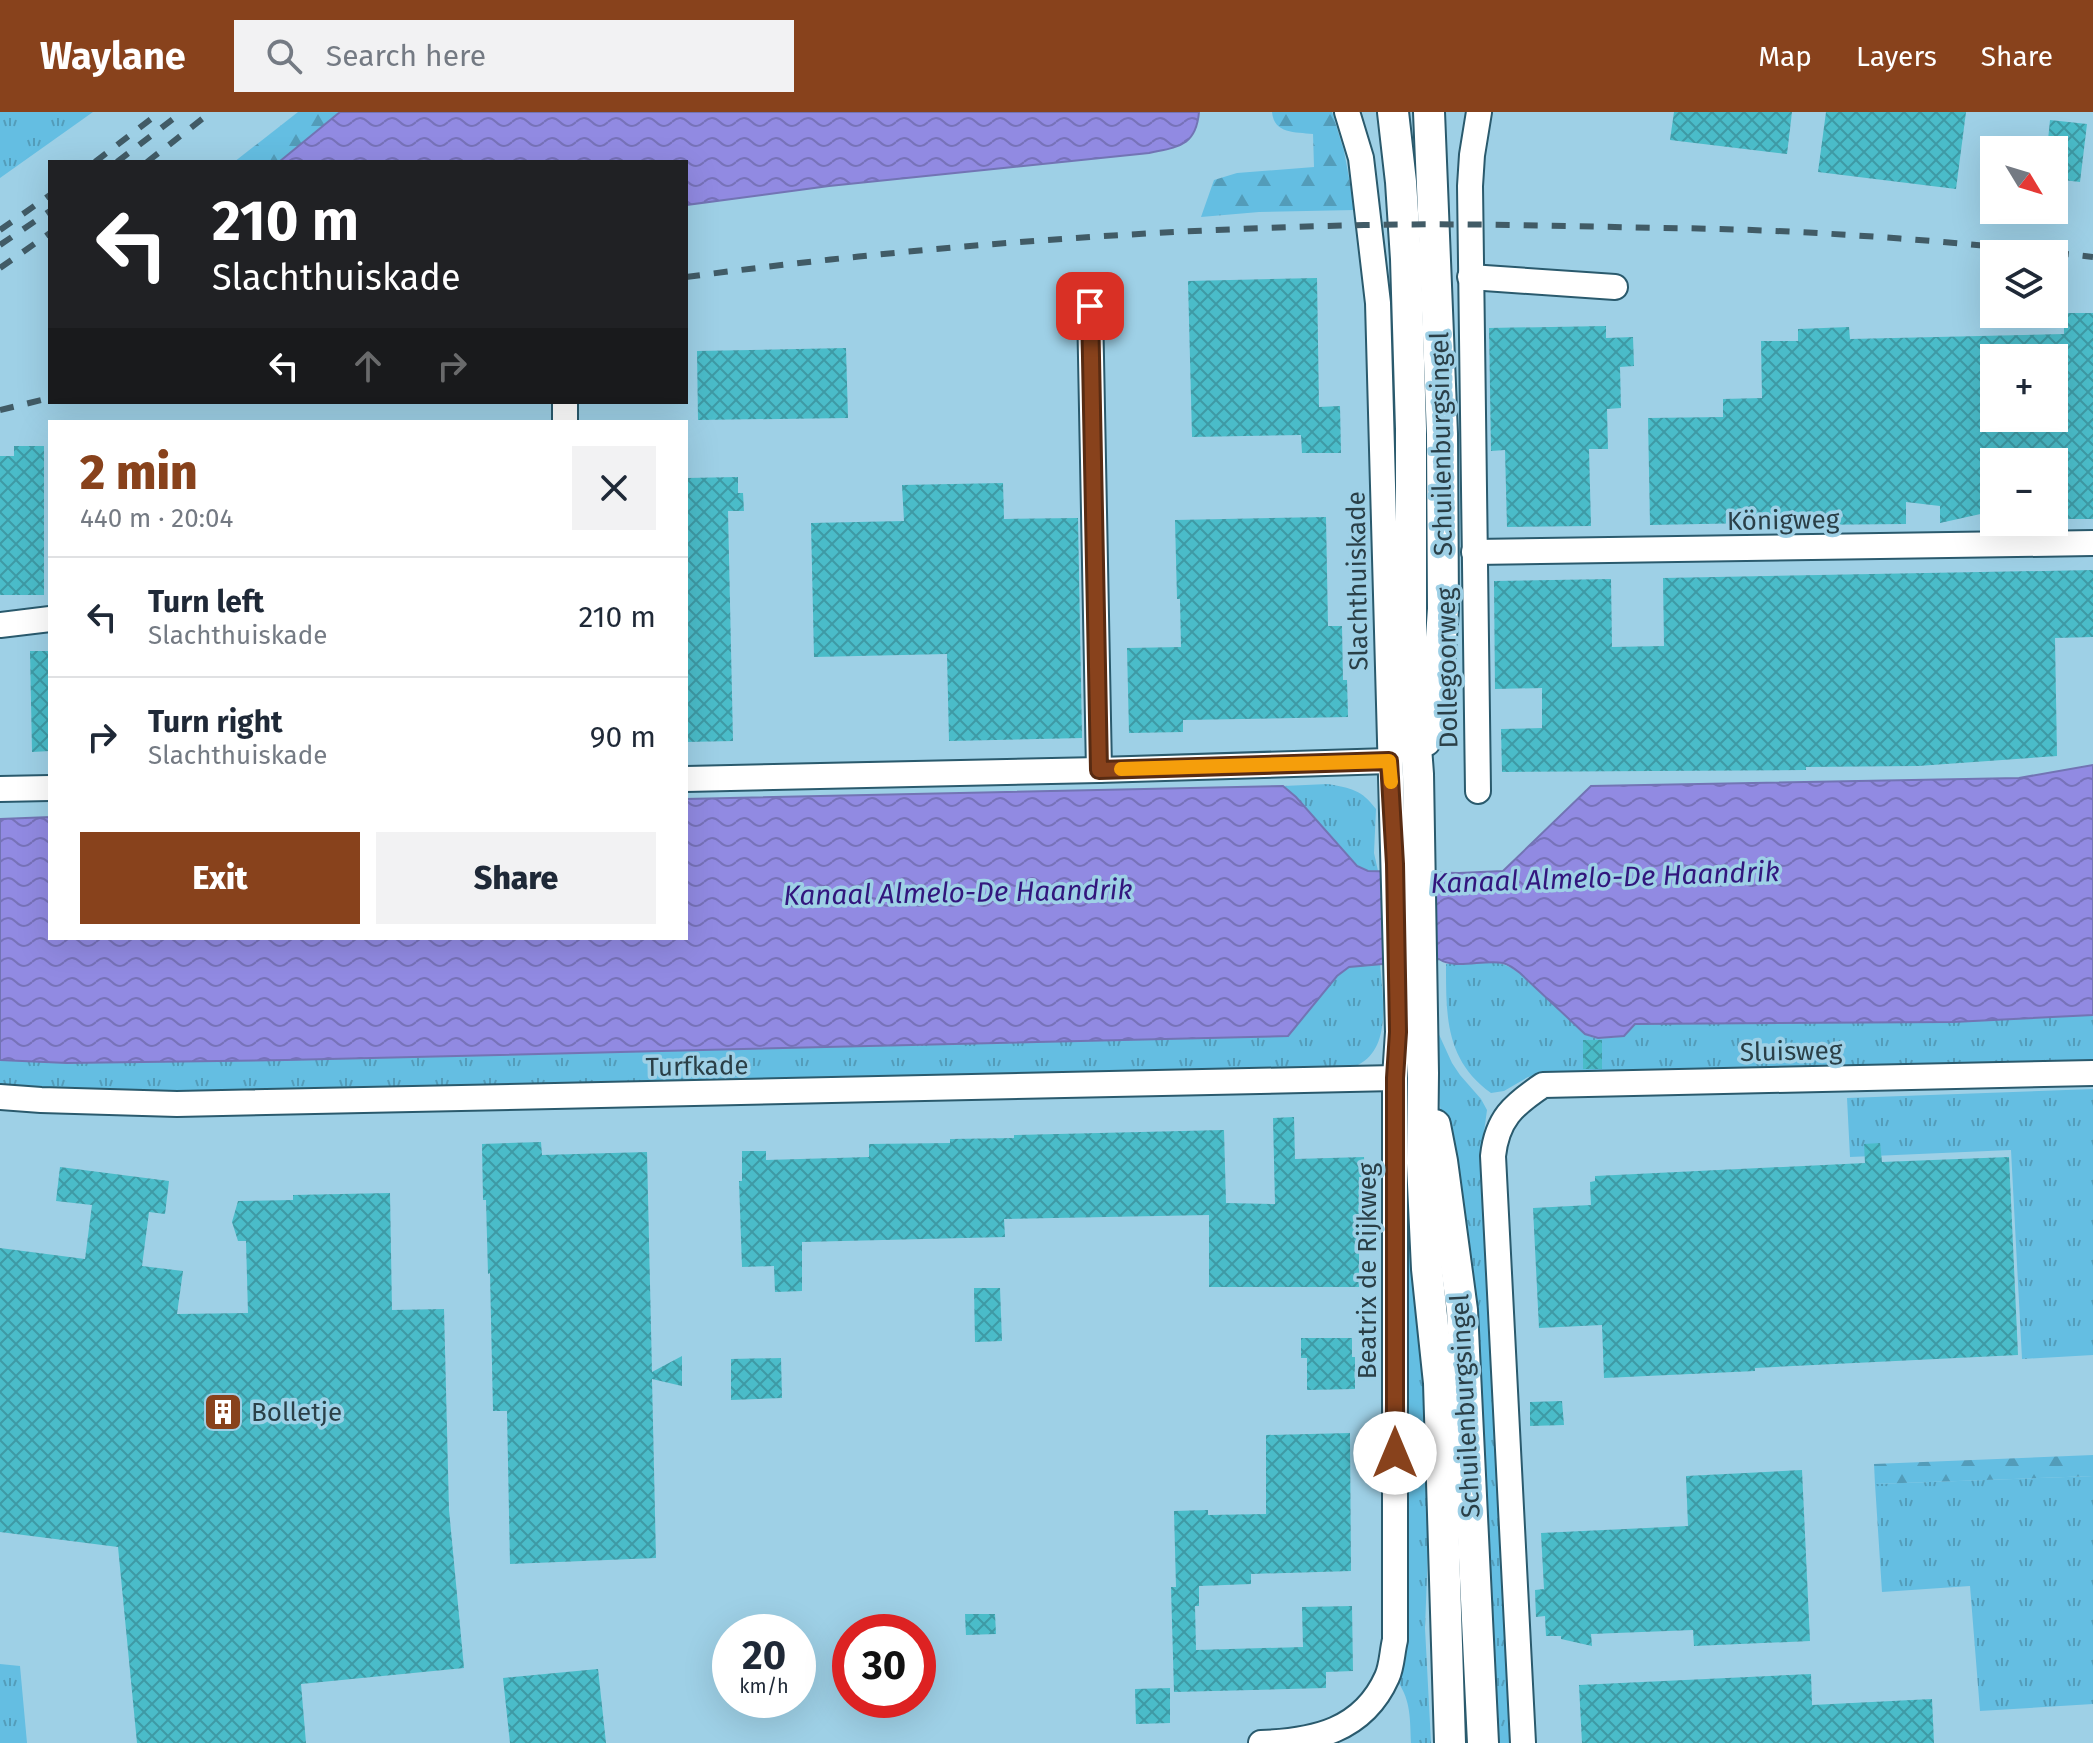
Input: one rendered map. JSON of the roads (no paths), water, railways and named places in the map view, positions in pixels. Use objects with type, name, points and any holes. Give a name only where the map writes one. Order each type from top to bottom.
[{"type":"main road","name":"Schuilenburgsingel","points":[[1393,112],[1406,259],[1411,429],[1411,680],[1418,774]]},
{"type":"main road","name":"Schuilenburgsingel","points":[[1429,112],[1442,434],[1443,609],[1438,680],[1418,774],[1407,863],[1409,1075],[1422,1163],[1427,1269],[1439,1383],[1450,1743]]},
{"type":"main road","name":"Schuilenburgsingel","points":[[1409,1075],[1442,1161],[1462,1310],[1483,1743]]},
{"type":"street","name":"Slachthuiskade","points":[[1347,112],[1361,158],[1378,303],[1389,761]]},
{"type":"street","name":"Dollegoorweg","points":[[1478,791],[1470,186],[1479,112]]},
{"type":"street","points":[[1470,277],[1615,287]]},
{"type":"street","points":[[1090,306],[1099,770]]},
{"type":"street","name":"Königweg","points":[[1474,552],[2093,543]]},
{"type":"street","points":[[0,625],[48,619]]},
{"type":"street","points":[[688,779],[1389,761],[1407,863]]},
{"type":"street","points":[[0,789],[48,788]]},
{"type":"street","name":"Sluisweg","points":[[1523,1743],[1493,1156],[1494,1139],[1517,1103],[1543,1085],[2093,1073]]},
{"type":"street","name":"Turfkade","points":[[0,1097],[207,1104],[1409,1075]]},
{"type":"street","name":"Beatrix de Rijkweg","points":[[1261,1743],[1310,1739],[1349,1723],[1370,1703],[1388,1676],[1395,1640],[1409,1075]]},
{"type":"water","points":[[340,112],[1199,112],[1189,139],[1176,147],[1149,153],[829,186],[688,205],[688,160],[281,160]]},
{"type":"water","name":"Kanaal Almelo-De Haandrik","points":[[2093,765],[2093,1015],[1953,1022],[1635,1024],[1624,1036],[1598,1038],[1585,1034],[1508,965],[1495,962],[1453,964],[1439,959],[1349,967],[1337,976],[1288,1036],[286,1060],[67,1063],[0,1060],[0,819],[48,817],[48,940],[688,940],[688,799],[1283,786],[1357,866],[1368,871],[1459,873],[1503,871],[1591,786],[2019,778]]},
{"type":"railway","points":[[98,160],[160,112]]},
{"type":"railway","points":[[120,160],[182,112]]},
{"type":"railway","points":[[150,160],[211,112]]},
{"type":"railway","points":[[0,230],[48,196]]},
{"type":"railway","points":[[0,245],[48,212]]},
{"type":"railway","points":[[688,277],[855,257],[1025,242],[1194,231],[1364,225],[1513,225],[1823,233],[2093,257]]},
{"type":"railway","points":[[0,268],[48,234]]},
{"type":"railway","points":[[0,410],[48,398]]},
{"type":"place","name":"Bolletje","points":[[223,1412]]}]
